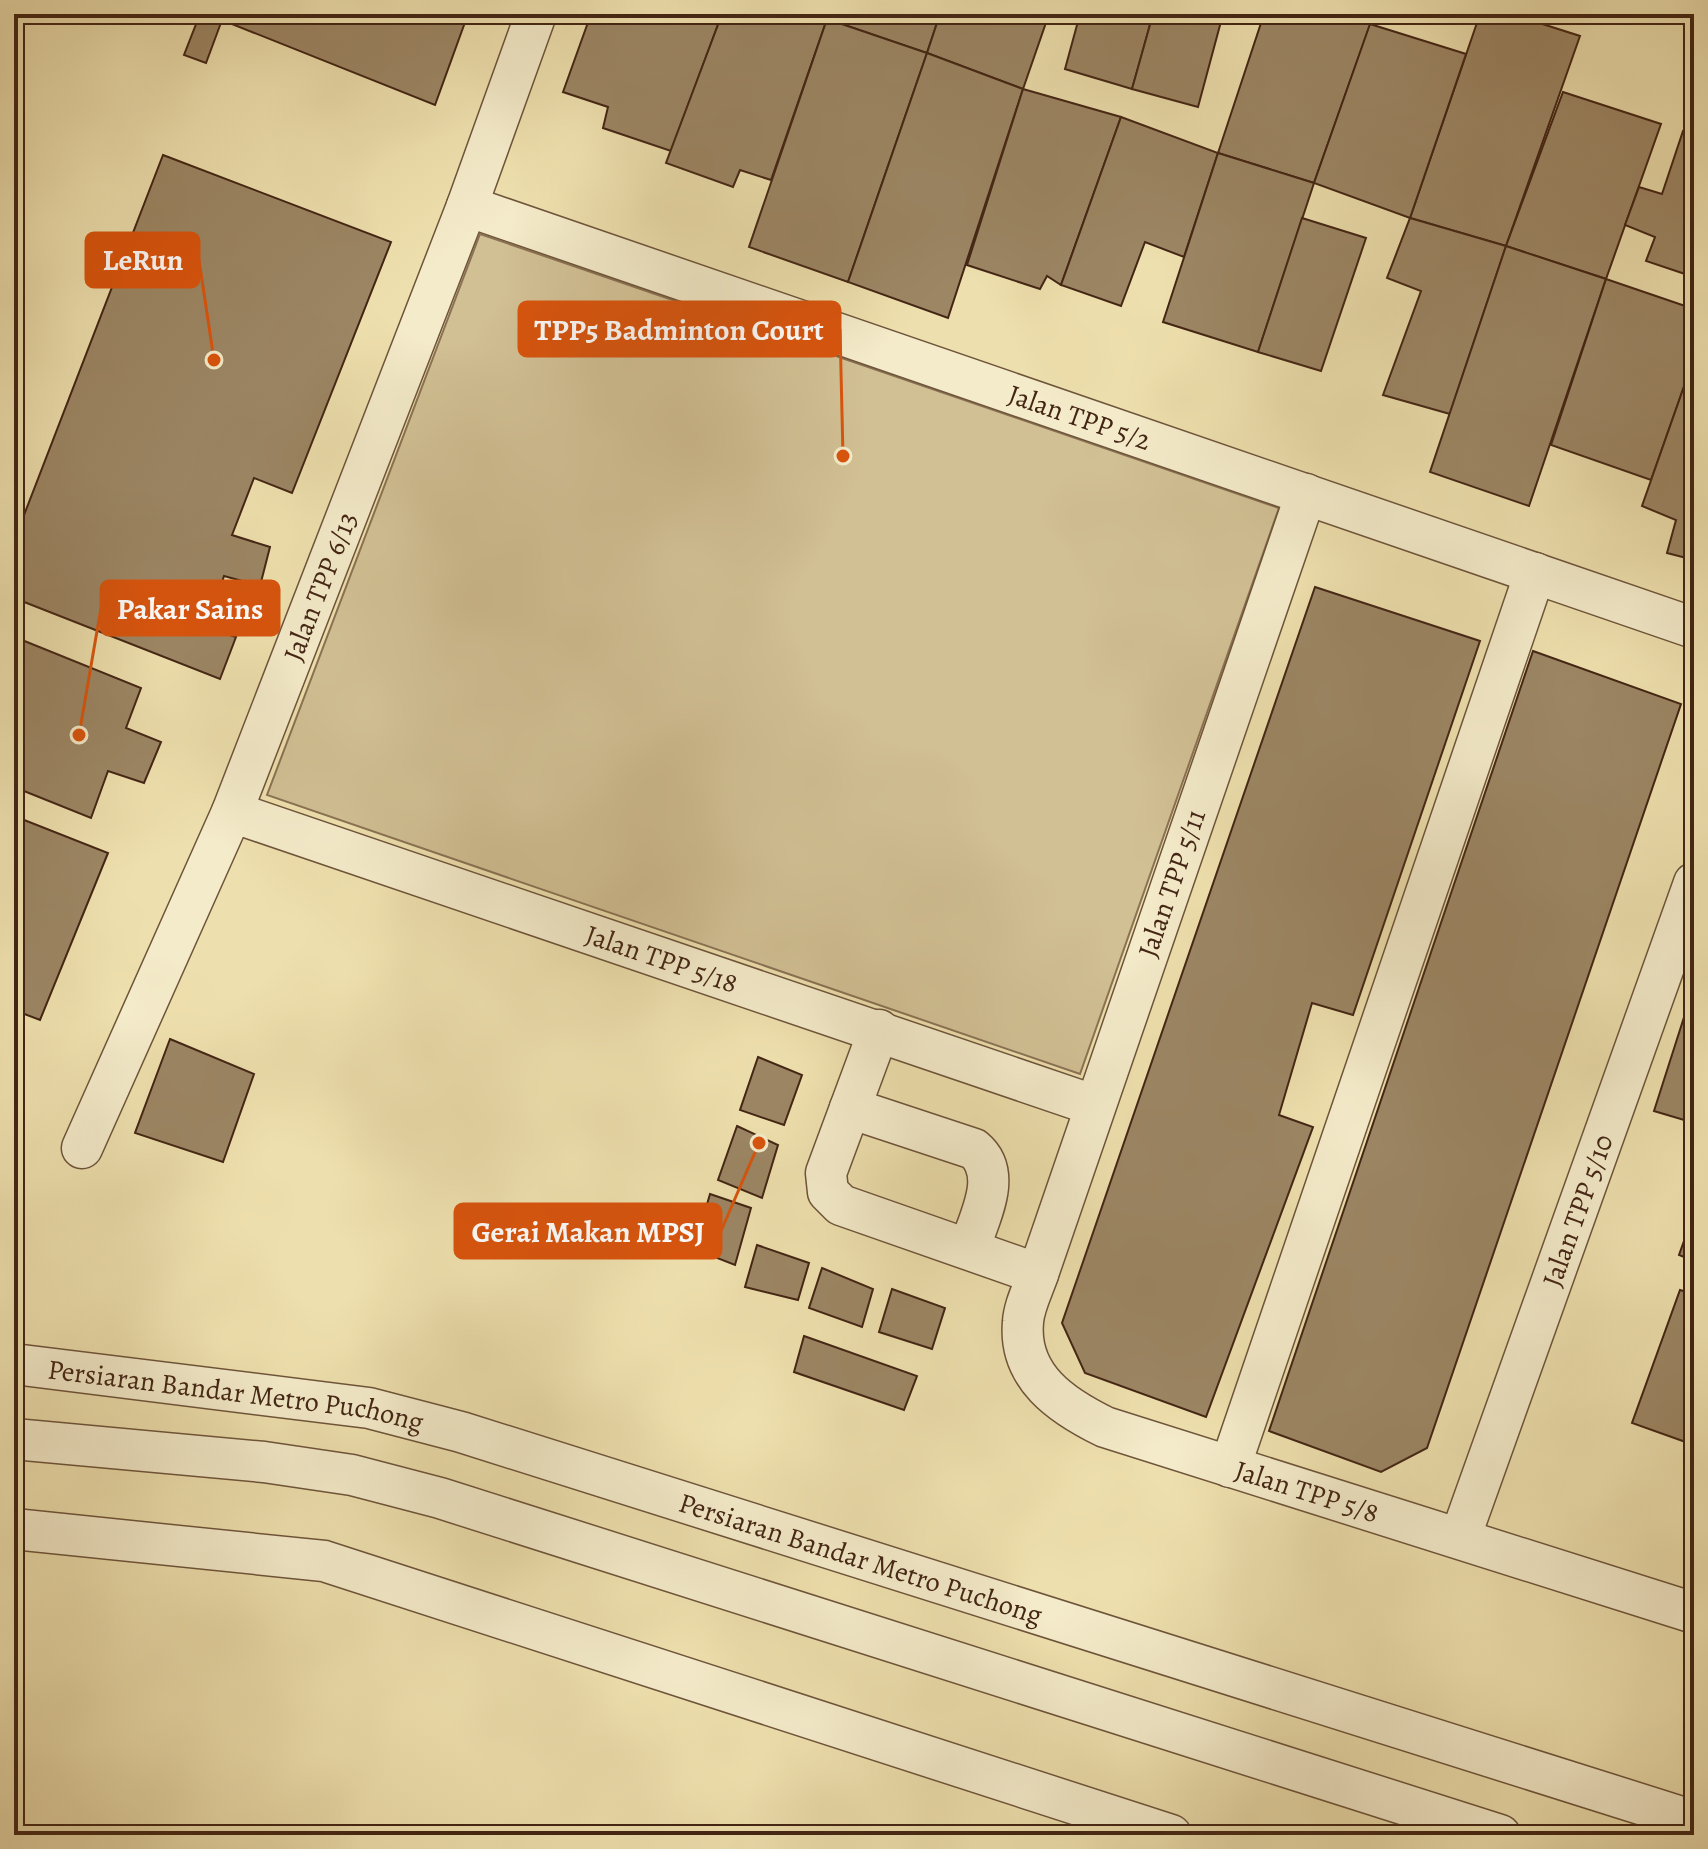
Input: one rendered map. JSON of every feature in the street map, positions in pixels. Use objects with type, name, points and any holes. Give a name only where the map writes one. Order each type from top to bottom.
[{"type":"street","name":"Jalan TPP 6/13","points":[[82,1148],[232,812],[467,206],[536,14]]},
{"type":"street","name":"Jalan TPP 5/2","points":[[467,206],[1694,628]]},
{"type":"street","name":"Jalan TPP 5/11","points":[[1038,1274],[1093,1105],[1306,494]]},
{"type":"street","points":[[1230,1467],[1535,573]]},
{"type":"street","name":"Jalan TPP 5/18","points":[[232,812],[1093,1105]]},
{"type":"street","name":"Jalan TPP 5/10","points":[[1460,1538],[1694,883]]},
{"type":"street","points":[[879,1030],[826,1173],[828,1192],[841,1205],[1038,1274]]},
{"type":"street","points":[[850,1108],[974,1149],[987,1160],[990,1176],[969,1249]]},
{"type":"street","name":"Jalan TPP 5/8","points":[[1038,1274],[1023,1321],[1025,1357],[1041,1384],[1071,1411],[1105,1427],[1694,1613]]},
{"type":"street","name":"Persiaran Bandar Metro Puchong","points":[[14,1364],[369,1408],[461,1432],[1694,1821]]},
{"type":"street","points":[[14,1439],[264,1462],[352,1475],[426,1494],[1500,1835]]},
{"type":"street","points":[[14,1529],[324,1561],[1171,1835]]},
{"type":"shaded area","points":[[480,234],[1279,508],[1080,1074],[267,795]]},
{"type":"building","points":[[200,14],[468,14],[435,105],[222,20],[206,63],[184,55]]},
{"type":"building","points":[[591,14],[722,14],[671,151],[603,128],[608,107],[563,92]]},
{"type":"building","points":[[722,14],[812,14],[827,19],[771,180],[740,170],[733,187],[666,163]]},
{"type":"building","points":[[828,14],[940,14],[927,53],[827,19]]},
{"type":"building","points":[[940,14],[1049,14],[1023,89],[927,53]]},
{"type":"building","points":[[1080,14],[1153,14],[1132,89],[1065,69]]},
{"type":"building","points":[[1153,14],[1223,14],[1198,107],[1132,89]]},
{"type":"building","points":[[1264,14],[1374,14],[1314,183],[1218,153]]},
{"type":"building","points":[[1480,14],[1511,14],[1580,36],[1506,246],[1410,218]]},
{"type":"building","points":[[827,19],[927,53],[848,282],[749,247]]},
{"type":"building","points":[[1370,24],[1466,54],[1410,218],[1314,183]]},
{"type":"building","points":[[927,53],[1023,89],[948,318],[848,282]]},
{"type":"building","points":[[1023,89],[1121,117],[1061,285],[1047,276],[1040,289],[967,265]]},
{"type":"building","points":[[1563,92],[1661,124],[1606,279],[1506,246]]},
{"type":"building","points":[[1121,117],[1218,153],[1184,257],[1145,242],[1121,306],[1061,285]]},
{"type":"building","points":[[1683,131],[1694,134],[1694,277],[1646,261],[1655,237],[1625,225],[1639,187],[1662,194]]},
{"type":"building","points":[[1218,153],[1314,183],[1258,352],[1163,322]]},
{"type":"building","points":[[163,155],[391,242],[292,493],[254,478],[232,535],[270,547],[260,586],[224,576],[207,628],[236,637],[220,679],[14,598],[14,541]]},
{"type":"building","points":[[1302,218],[1366,238],[1321,371],[1258,352]]},
{"type":"building","points":[[1410,218],[1506,246],[1450,414],[1383,395],[1421,291],[1387,278]]},
{"type":"building","points":[[1506,246],[1606,279],[1529,506],[1430,472]]},
{"type":"building","points":[[1606,279],[1694,309],[1694,358],[1651,480],[1551,445]]},
{"type":"building","points":[[1694,358],[1694,560],[1667,553],[1676,520],[1642,506]]},
{"type":"building","points":[[1315,587],[1480,641],[1353,1015],[1312,1003],[1279,1115],[1313,1127],[1206,1417],[1085,1373],[1062,1323]]},
{"type":"building","points":[[17,638],[141,688],[126,728],[161,742],[144,783],[108,771],[91,818],[14,787],[14,647]]},
{"type":"building","points":[[1533,651],[1681,704],[1427,1448],[1381,1472],[1269,1431]]},
{"type":"building","points":[[14,816],[108,853],[40,1020],[14,1010]]},
{"type":"building","points":[[1694,986],[1694,1123],[1654,1111]]},
{"type":"building","points":[[170,1039],[254,1074],[223,1162],[135,1133]]},
{"type":"building","points":[[758,1057],[802,1075],[784,1125],[740,1110]]},
{"type":"building","points":[[737,1126],[778,1145],[762,1198],[718,1180]]},
{"type":"building","points":[[710,1194],[751,1208],[735,1265],[694,1249]]},
{"type":"building","points":[[1694,1213],[1694,1261],[1679,1255]]},
{"type":"building","points":[[757,1245],[809,1263],[798,1300],[745,1287]]},
{"type":"building","points":[[822,1268],[873,1289],[862,1327],[809,1308]]},
{"type":"building","points":[[892,1289],[945,1308],[932,1349],[879,1332]]},
{"type":"building","points":[[1680,1290],[1694,1294],[1694,1445],[1632,1423]]},
{"type":"building","points":[[804,1336],[917,1376],[904,1410],[794,1372]]},
{"type":"place","name":"LeRun","points":[[214,360]]},
{"type":"place","name":"TPP5 Badminton Court","points":[[843,456]]},
{"type":"place","name":"Pakar Sains","points":[[79,735]]},
{"type":"place","name":"Gerai Makan MPSJ","points":[[759,1143]]}]
